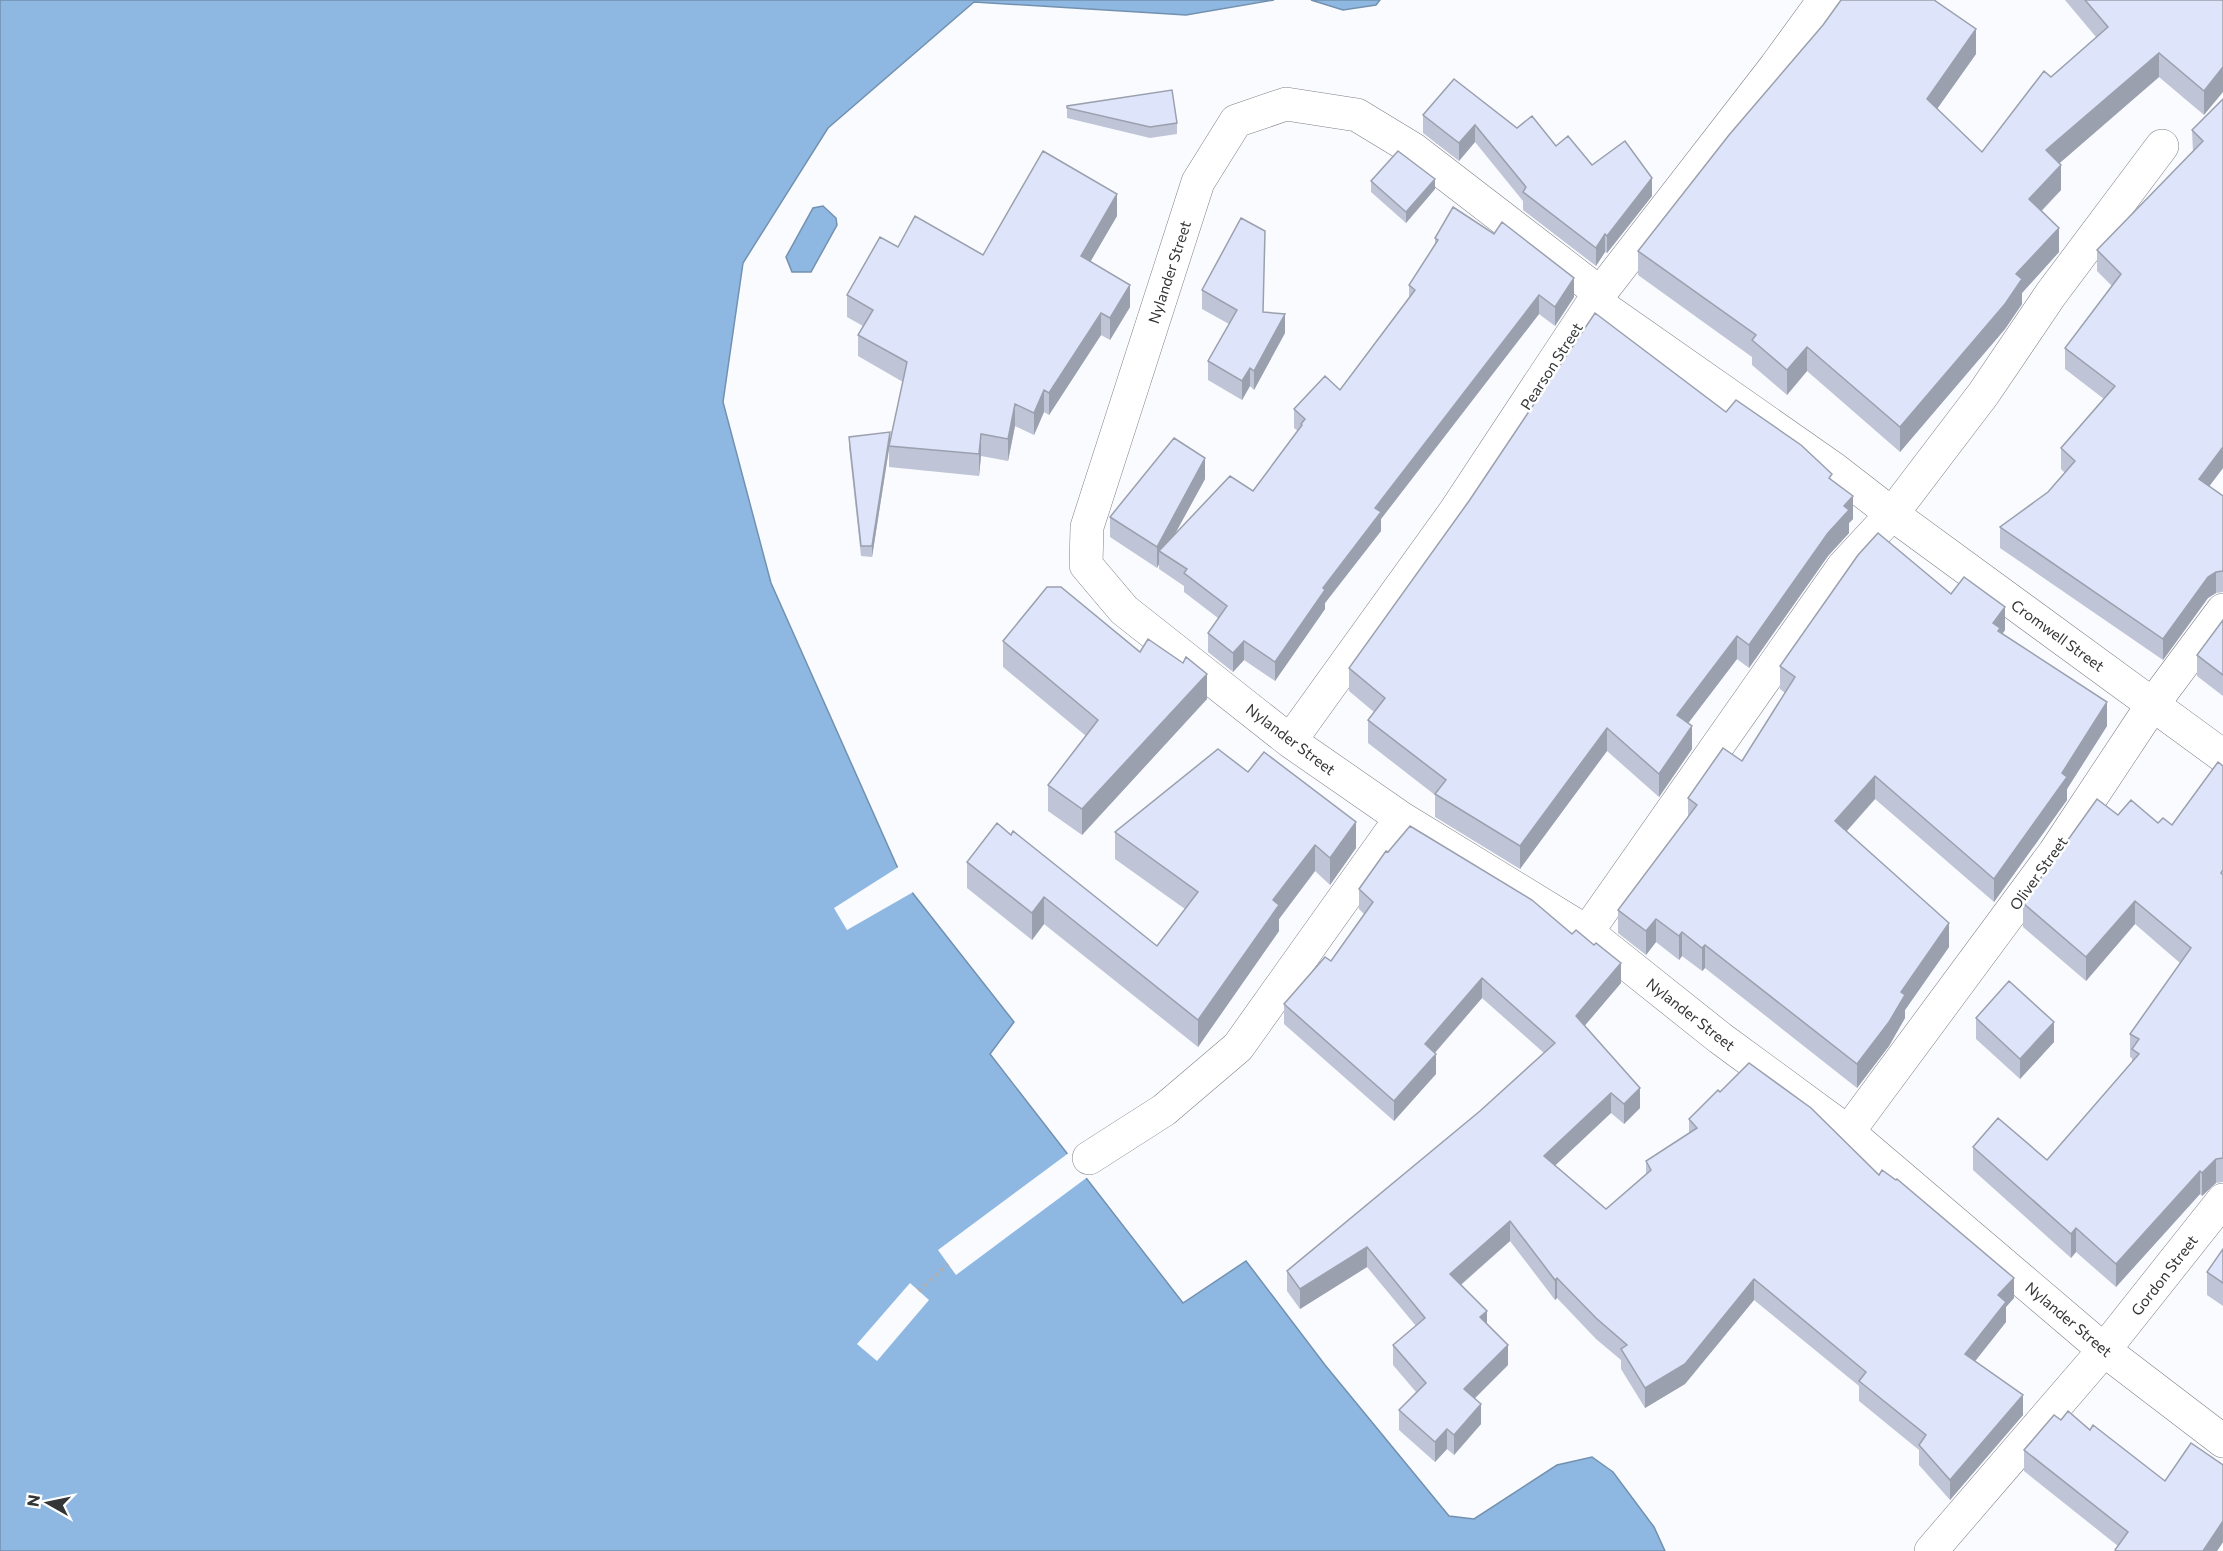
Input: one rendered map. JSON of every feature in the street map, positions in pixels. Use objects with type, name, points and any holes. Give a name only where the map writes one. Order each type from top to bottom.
[{"type":"street","name":"Pearson Street","points":[[1290,741],[1454,513],[1597,297],[1776,66],[1824,0]]},
{"type":"street","name":"Nylander Street","points":[[1892,514],[1834,469],[1597,297],[1413,149],[1357,115],[1286,104],[1236,121],[1198,182],[1087,527],[1086,565],[1124,610],[1290,741],[1401,819],[1587,932],[1720,1038],[1848,1132],[2104,1350],[2223,1441]]},
{"type":"street","points":[[1587,932],[1843,567],[1892,514],[1984,393],[2051,294],[2162,146]]},
{"type":"street","name":"Cromwell Street","points":[[1892,514],[2223,756]]},
{"type":"street","name":"Oliver Street","points":[[1848,1132],[2055,852],[2153,704],[2223,610]]},
{"type":"street","points":[[1089,1158],[1164,1110],[1238,1047],[1401,819]]},
{"type":"street","name":"Gordon Street","points":[[1931,1551],[2104,1350],[2223,1200]]},
{"type":"path","points":[[919,1291],[948,1264]]},
{"type":"water","points":[[0,0],[1274,0],[1186,15],[974,2],[828,128],[743,263],[723,402],[771,583],[904,882],[1014,1022],[990,1054],[1183,1303],[1246,1261],[1325,1365],[1449,1516],[1474,1519],[1557,1465],[1592,1457],[1613,1472],[1654,1527],[1665,1551],[0,1551]]},
{"type":"water","points":[[1311,0],[1380,0],[1376,5],[1343,10]]},
{"type":"water","points":[[823,206],[836,218],[837,225],[811,272],[792,272],[786,257],[813,208]]},
{"type":"pier","points":[[900,866],[915,891],[847,930],[834,908]]},
{"type":"pier","points":[[1070,1152],[1089,1176],[956,1275],[938,1250]]},
{"type":"pier","points":[[910,1283],[929,1300],[877,1361],[857,1344]]},
{"type":"building","points":[[1841,0],[1934,0],[1976,29],[1927,99],[1982,152],[2044,71],[2051,77],[2108,27],[2085,0],[2223,0],[2223,67],[2204,91],[2159,53],[2046,150],[2061,165],[2029,199],[2059,228],[2016,274],[2022,279],[2005,304],[1900,427],[1807,347],[1787,370],[1752,340],[1756,335],[1638,251],[1729,135],[1823,25]]},
{"type":"building","points":[[1454,79],[1517,128],[1532,116],[1556,146],[1568,136],[1592,165],[1625,141],[1652,178],[1596,248],[1523,192],[1526,187],[1475,125],[1459,143],[1423,115]]},
{"type":"building","points":[[1172,90],[1177,123],[1150,127],[1067,108],[1067,106]]},
{"type":"building","points":[[2223,99],[2223,447],[2199,479],[2223,496],[2223,571],[2208,577],[2163,639],[2000,527],[2048,492],[2075,461],[2061,448],[2115,386],[2065,348],[2121,274],[2097,250],[2203,141],[2192,130]]},
{"type":"building","points":[[1043,151],[1117,194],[1081,256],[1130,285],[1110,318],[1101,313],[1049,393],[1044,390],[1034,413],[1015,404],[1008,439],[981,434],[979,454],[889,446],[907,362],[858,335],[873,310],[847,295],[880,237],[898,247],[915,216],[983,255]]},
{"type":"building","points":[[1398,151],[1435,179],[1406,212],[1371,181]]},
{"type":"building","points":[[1453,207],[1494,234],[1502,222],[1574,278],[1555,307],[1539,295],[1375,508],[1381,512],[1323,588],[1325,590],[1275,662],[1244,641],[1233,653],[1208,633],[1227,606],[1184,573],[1187,569],[1159,551],[1230,476],[1253,491],[1305,419],[1294,409],[1325,376],[1340,390],[1415,290],[1409,285],[1438,240],[1435,238]]},
{"type":"building","points":[[1241,218],[1265,231],[1263,312],[1285,314],[1254,371],[1250,368],[1242,381],[1208,361],[1237,310],[1202,290]]},
{"type":"building","points":[[1595,313],[1726,412],[1736,400],[1801,445],[1832,474],[1829,478],[1853,496],[1844,506],[1849,510],[1828,533],[1749,645],[1737,636],[1677,715],[1692,726],[1659,774],[1607,728],[1520,846],[1435,794],[1446,780],[1368,720],[1385,698],[1349,668],[1469,501]]},
{"type":"building","points":[[890,432],[872,546],[861,546],[849,437]]},
{"type":"building","points":[[1174,438],[1205,458],[1157,547],[1110,517]]},
{"type":"building","points":[[1878,533],[1951,594],[1964,577],[2005,607],[1993,623],[2000,628],[1998,631],[2107,702],[2062,773],[2067,777],[1994,879],[1875,776],[1835,821],[1949,923],[1901,992],[1905,995],[1889,1022],[1857,1064],[1705,945],[1702,948],[1682,932],[1679,936],[1656,919],[1646,931],[1618,910],[1697,805],[1688,798],[1723,748],[1742,761],[1795,677],[1780,666],[1858,555]]},
{"type":"building","points":[[1047,587],[1061,587],[1140,652],[1148,639],[1183,663],[1186,657],[1207,674],[1082,809],[1048,785],[1098,720],[1003,641]]},
{"type":"building","points":[[2223,620],[2223,675],[2197,655]]},
{"type":"building","points":[[1218,749],[1248,772],[1264,752],[1356,822],[1330,858],[1315,845],[1273,900],[1279,905],[1198,1020],[1044,897],[1032,913],[967,862],[997,823],[1011,835],[1013,831],[1157,946],[1198,892],[1115,832]]},
{"type":"building","points":[[2218,762],[2223,766],[2223,870],[2221,873],[2223,875],[2223,1158],[2216,1159],[2202,1173],[2200,1171],[2116,1264],[2076,1228],[2071,1234],[1973,1147],[1998,1118],[2047,1160],[2139,1054],[2132,1049],[2139,1039],[2130,1034],[2191,948],[2135,901],[2086,957],[2023,903],[2097,799],[2118,815],[2131,800],[2158,823],[2163,818],[2172,825]]},
{"type":"building","points":[[1410,826],[1532,900],[1572,934],[1576,930],[1621,963],[1576,1016],[1640,1088],[1624,1104],[1611,1093],[1544,1156],[1606,1209],[1651,1170],[1646,1161],[1697,1128],[1689,1119],[1749,1063],[1811,1108],[1879,1175],[1882,1170],[1897,1179],[2014,1278],[1998,1295],[2006,1302],[1965,1354],[2023,1395],[1950,1480],[1919,1445],[1926,1435],[1859,1381],[1866,1372],[1754,1279],[1685,1364],[1645,1388],[1621,1349],[1627,1345],[1596,1318],[1557,1278],[1555,1280],[1510,1221],[1450,1274],[1487,1311],[1480,1317],[1508,1345],[1464,1389],[1481,1404],[1454,1435],[1447,1429],[1435,1442],[1399,1410],[1426,1383],[1393,1345],[1425,1318],[1367,1247],[1300,1289],[1287,1271],[1480,1111],[1555,1043],[1482,978],[1425,1044],[1436,1054],[1394,1101],[1284,1004],[1325,957],[1331,961],[1373,902],[1359,889],[1386,851],[1388,852]]},
{"type":"building","points":[[2009,981],[2054,1022],[2020,1059],[1976,1018]]},
{"type":"building","points":[[2223,1249],[2223,1283],[2207,1272]]},
{"type":"building","points":[[2068,1411],[2090,1430],[2093,1425],[2165,1481],[2191,1443],[2223,1465],[2223,1521],[2203,1551],[2115,1550],[2128,1532],[2024,1450],[2054,1415],[2061,1420]]}]
